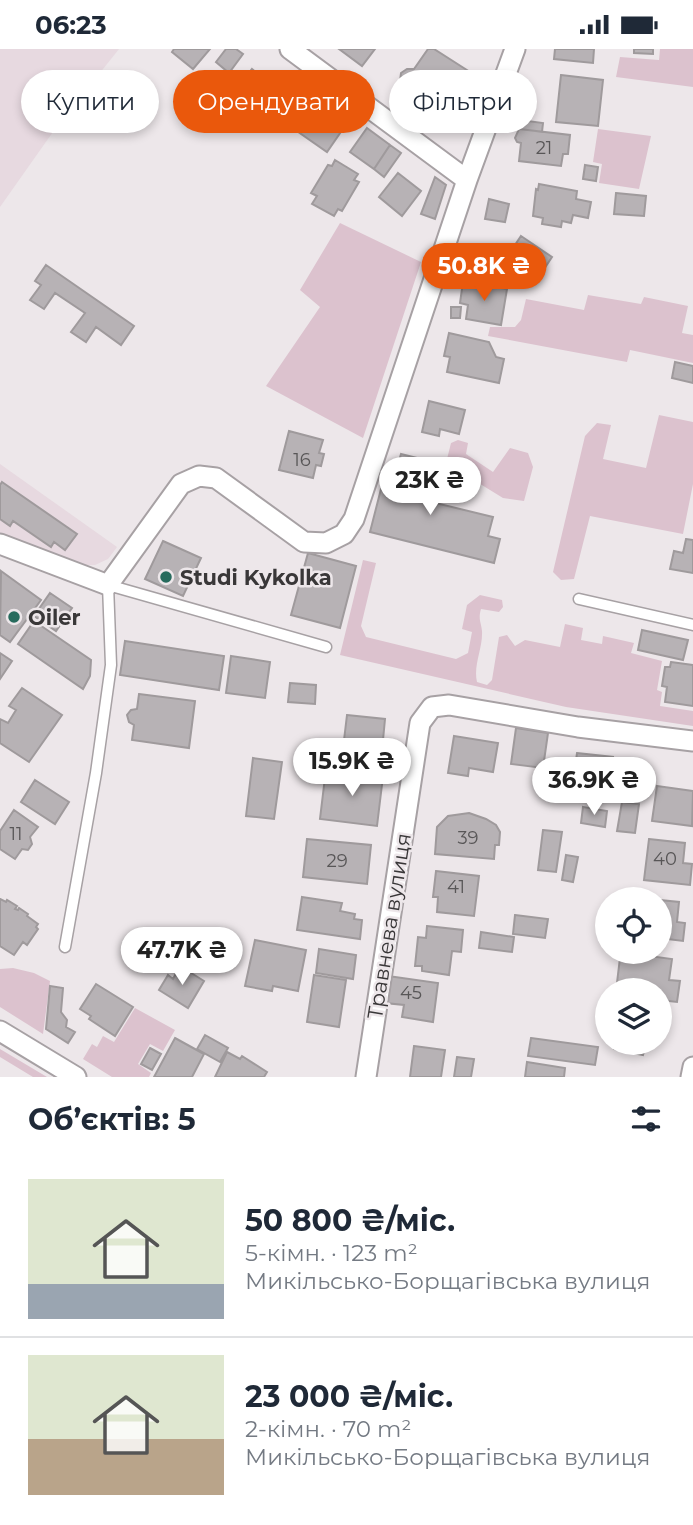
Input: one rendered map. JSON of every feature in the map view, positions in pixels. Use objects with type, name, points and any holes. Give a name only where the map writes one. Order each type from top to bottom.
[{"type":"street","points":[[290,49],[467,180]]},
{"type":"street","points":[[0,544],[108,585],[181,484],[199,476],[216,478],[304,542],[326,543],[344,534],[354,519],[467,180],[515,49]]},
{"type":"street","name":"Травнева вулиця","points":[[366,1077],[420,723],[432,707],[449,705],[578,727],[693,741]]},
{"type":"street","points":[[0,1031],[76,1077]]},
{"type":"street","points":[[691,1077],[693,1067]]},
{"type":"lane","points":[[65,947],[96,773],[111,665],[108,585],[326,647]]},
{"type":"lane","points":[[579,599],[693,625]]},
{"type":"shaded area","points":[[0,49],[119,49],[102,70],[21,70],[21,133],[52,133],[0,207]]},
{"type":"shaded area","points":[[660,49],[693,49],[693,87],[616,77],[620,57],[659,60]]},
{"type":"shaded area","points":[[598,129],[651,136],[639,189],[599,183],[602,164],[593,162]]},
{"type":"shaded area","points":[[340,223],[421,262],[363,438],[266,386],[320,307],[300,290]]},
{"type":"shaded area","points":[[588,295],[641,304],[644,297],[688,306],[682,333],[693,335],[693,363],[630,350],[627,362],[488,336],[490,327],[515,327],[521,320],[526,299],[584,310]]},
{"type":"shaded area","points":[[659,415],[693,422],[693,484],[683,534],[590,516],[574,579],[561,580],[553,572],[585,436],[597,423],[611,425],[603,459],[646,468]]},
{"type":"shaded area","points":[[458,440],[468,443],[466,454],[493,472],[510,448],[528,453],[533,467],[524,501],[503,498],[446,463],[451,443]]},
{"type":"shaded area","points":[[0,464],[117,547],[108,559],[95,565],[72,565],[0,537]]},
{"type":"shaded area","points":[[363,560],[376,563],[361,626],[366,637],[456,659],[468,653],[472,632],[462,629],[467,605],[480,595],[502,600],[503,607],[499,612],[481,609],[482,637],[476,669],[477,682],[487,685],[492,680],[499,637],[507,635],[515,646],[525,640],[560,647],[565,624],[583,628],[581,640],[602,644],[603,636],[634,643],[631,653],[662,661],[657,690],[662,692],[660,706],[693,711],[693,726],[566,707],[340,655]]},
{"type":"shaded area","points":[[13,968],[34,973],[50,981],[43,1034],[0,1007],[0,969]]},
{"type":"shaded area","points":[[135,1008],[175,1030],[163,1051],[150,1044],[138,1064],[151,1073],[149,1077],[112,1077],[83,1059],[92,1044],[97,1047],[103,1036],[114,1042]]},
{"type":"shaded area","points":[[0,1049],[47,1077],[33,1077],[0,1057]]},
{"type":"building","points":[[174,49],[210,49],[193,69],[172,52]]},
{"type":"building","points":[[226,49],[236,49],[243,54],[231,70],[225,70],[216,62]]},
{"type":"building","points":[[339,49],[375,49],[362,66]]},
{"type":"building","points":[[428,49],[434,49],[467,70],[406,70],[414,69]]},
{"type":"building","points":[[555,49],[594,49],[593,63],[554,59]]},
{"type":"building","points":[[634,49],[653,49],[653,54],[634,53]]},
{"type":"building","points":[[561,75],[603,80],[598,126],[556,122]]},
{"type":"building","points":[[537,122],[543,123],[542,132],[537,131]]},
{"type":"building","points":[[537,131],[570,135],[568,154],[563,154],[561,166],[519,161],[521,143],[515,138],[517,133]]},
{"type":"building","points":[[300,133],[340,133],[327,152]]},
{"type":"building","points":[[363,133],[374,133],[390,145],[374,169],[350,152]]},
{"type":"building","points":[[390,145],[401,153],[384,177],[374,169]]},
{"type":"building","points":[[335,160],[358,174],[354,180],[359,182],[342,211],[338,209],[334,216],[312,204],[317,196],[311,193],[328,165],[332,166]]},
{"type":"building","points":[[585,165],[598,167],[596,181],[583,179]]},
{"type":"building","points":[[398,173],[421,191],[402,216],[379,197]]},
{"type":"building","points":[[435,177],[446,185],[435,219],[421,214]]},
{"type":"building","points":[[539,184],[577,191],[576,199],[591,202],[588,218],[573,215],[571,223],[562,221],[561,227],[542,224],[543,218],[533,216]]},
{"type":"building","points":[[616,193],[646,196],[644,216],[614,214]]},
{"type":"building","points":[[489,199],[509,204],[505,222],[485,219]]},
{"type":"building","points":[[521,236],[552,257],[538,278],[507,257]]},
{"type":"building","points":[[46,265],[134,326],[121,345],[96,327],[86,342],[71,332],[85,313],[55,293],[44,309],[30,300],[41,285],[35,281]]},
{"type":"building","points":[[447,271],[462,274],[459,287],[443,284]]},
{"type":"building","points":[[463,282],[507,289],[501,325],[466,319],[468,305],[460,303]]},
{"type":"building","points":[[451,307],[461,307],[460,318],[451,318]]},
{"type":"building","points":[[449,333],[489,342],[496,357],[504,359],[499,383],[447,372],[450,357],[444,356]]},
{"type":"building","points":[[675,362],[693,366],[693,383],[672,378]]},
{"type":"building","points":[[429,401],[465,410],[459,434],[440,429],[439,436],[422,432]]},
{"type":"building","points":[[289,431],[323,440],[319,453],[324,454],[321,466],[316,465],[313,478],[279,470]]},
{"type":"building","points":[[401,454],[425,460],[421,474],[425,475],[419,499],[493,517],[488,536],[500,539],[494,563],[370,532],[381,489],[385,490],[391,466],[397,468]]},
{"type":"building","points":[[2,482],[77,534],[65,550],[54,542],[51,547],[13,521],[10,526],[0,519]]},
{"type":"building","points":[[686,539],[693,540],[693,573],[670,569],[674,551],[683,553]]},
{"type":"building","points":[[163,541],[201,558],[183,596],[145,579]]},
{"type":"building","points":[[308,553],[356,566],[340,628],[291,615]]},
{"type":"building","name":"Oiler","points":[[1,571],[41,600],[10,642],[0,635]]},
{"type":"building","points":[[50,593],[72,608],[56,631],[34,616]]},
{"type":"building","points":[[34,621],[91,660],[90,676],[83,689],[18,644]]},
{"type":"building","points":[[642,630],[688,640],[683,660],[638,650]]},
{"type":"building","points":[[125,641],[224,656],[219,690],[120,675]]},
{"type":"building","points":[[0,653],[12,661],[0,679]]},
{"type":"building","points":[[231,656],[270,662],[265,698],[226,693]]},
{"type":"building","points":[[671,662],[693,665],[693,706],[665,702],[667,687],[662,686],[665,667],[670,667]]},
{"type":"building","points":[[290,683],[316,685],[315,704],[288,702]]},
{"type":"building","points":[[22,688],[62,715],[29,762],[0,743],[0,719],[8,723],[16,710],[9,706]]},
{"type":"building","points":[[139,694],[195,701],[189,748],[132,740],[134,725],[129,722],[127,715],[131,710],[137,709]]},
{"type":"building","points":[[347,715],[385,719],[381,761],[342,757]]},
{"type":"building","points":[[516,728],[548,733],[543,768],[511,764]]},
{"type":"building","points":[[454,736],[498,743],[493,772],[469,768],[468,776],[448,773]]},
{"type":"building","points":[[577,753],[613,757],[609,787],[573,782]]},
{"type":"building","points":[[253,758],[282,762],[274,819],[246,816]]},
{"type":"building","points":[[326,769],[383,776],[377,826],[320,819]]},
{"type":"building","points":[[552,770],[567,772],[565,786],[550,784]]},
{"type":"building","points":[[35,780],[69,802],[55,824],[21,802]]},
{"type":"building","points":[[657,786],[693,791],[692,826],[652,821]]},
{"type":"building","points":[[622,802],[639,804],[635,833],[617,831]]},
{"type":"building","points":[[583,807],[607,811],[605,827],[581,823]]},
{"type":"building","points":[[14,810],[38,827],[30,837],[32,844],[28,850],[22,849],[15,859],[0,849],[0,831]]},
{"type":"building","points":[[469,813],[496,825],[500,832],[494,859],[435,854],[437,827],[448,816]]},
{"type":"building","points":[[543,830],[562,832],[556,872],[538,870]]},
{"type":"building","points":[[307,839],[371,845],[367,884],[303,877]]},
{"type":"building","points":[[649,839],[685,843],[683,863],[692,864],[690,885],[644,880]]},
{"type":"building","points":[[566,855],[578,857],[573,882],[562,880]]},
{"type":"building","points":[[436,871],[479,876],[474,916],[437,912],[438,897],[433,897]]},
{"type":"building","points":[[302,897],[342,903],[340,911],[355,914],[354,919],[362,920],[360,939],[297,930]]},
{"type":"building","points":[[0,899],[17,906],[15,909],[19,908],[38,924],[38,929],[27,945],[23,942],[14,955],[0,946]]},
{"type":"building","points":[[672,901],[679,902],[677,922],[685,923],[683,941],[672,940]]},
{"type":"building","points":[[515,915],[548,919],[545,938],[513,934]]},
{"type":"building","points":[[427,926],[463,930],[461,952],[452,951],[449,975],[422,971],[422,966],[415,966],[418,937],[426,938]]},
{"type":"building","points":[[481,932],[514,937],[512,952],[479,948]]},
{"type":"building","points":[[255,940],[306,950],[298,991],[273,986],[272,991],[245,986]]},
{"type":"building","points":[[319,949],[356,955],[353,979],[316,973]]},
{"type":"building","points":[[619,964],[671,964],[669,978],[618,978]]},
{"type":"building","points":[[180,966],[204,981],[188,1008],[159,990],[168,975],[173,979]]},
{"type":"building","points":[[314,975],[346,980],[339,1027],[307,1022]]},
{"type":"building","points":[[388,976],[438,983],[433,1022],[402,1017],[404,1005],[385,1003]]},
{"type":"building","points":[[672,980],[680,981],[677,1002],[672,1001]]},
{"type":"building","points":[[96,984],[133,1007],[115,1036],[89,1019],[91,1016],[80,1009]]},
{"type":"building","points":[[50,986],[63,988],[61,1012],[67,1020],[66,1027],[75,1032],[68,1043],[46,1029]]},
{"type":"building","points":[[205,1035],[228,1048],[220,1062],[197,1049]]},
{"type":"building","points":[[175,1038],[204,1054],[192,1077],[154,1077]]},
{"type":"building","points":[[531,1038],[595,1047],[597,1055],[595,1065],[528,1056]]},
{"type":"building","points":[[414,1046],[445,1050],[441,1077],[410,1077]]},
{"type":"building","points":[[150,1048],[161,1054],[152,1070],[141,1064]]},
{"type":"building","points":[[227,1052],[240,1059],[242,1056],[267,1072],[264,1077],[215,1077]]},
{"type":"building","points":[[457,1057],[474,1059],[471,1077],[454,1077]]},
{"type":"building","points":[[527,1062],[565,1068],[564,1077],[525,1077]]},
{"type":"place","name":"Studi Kykolka","points":[[166,577]]},
{"type":"place","name":"Oiler","points":[[14,617]]}]
